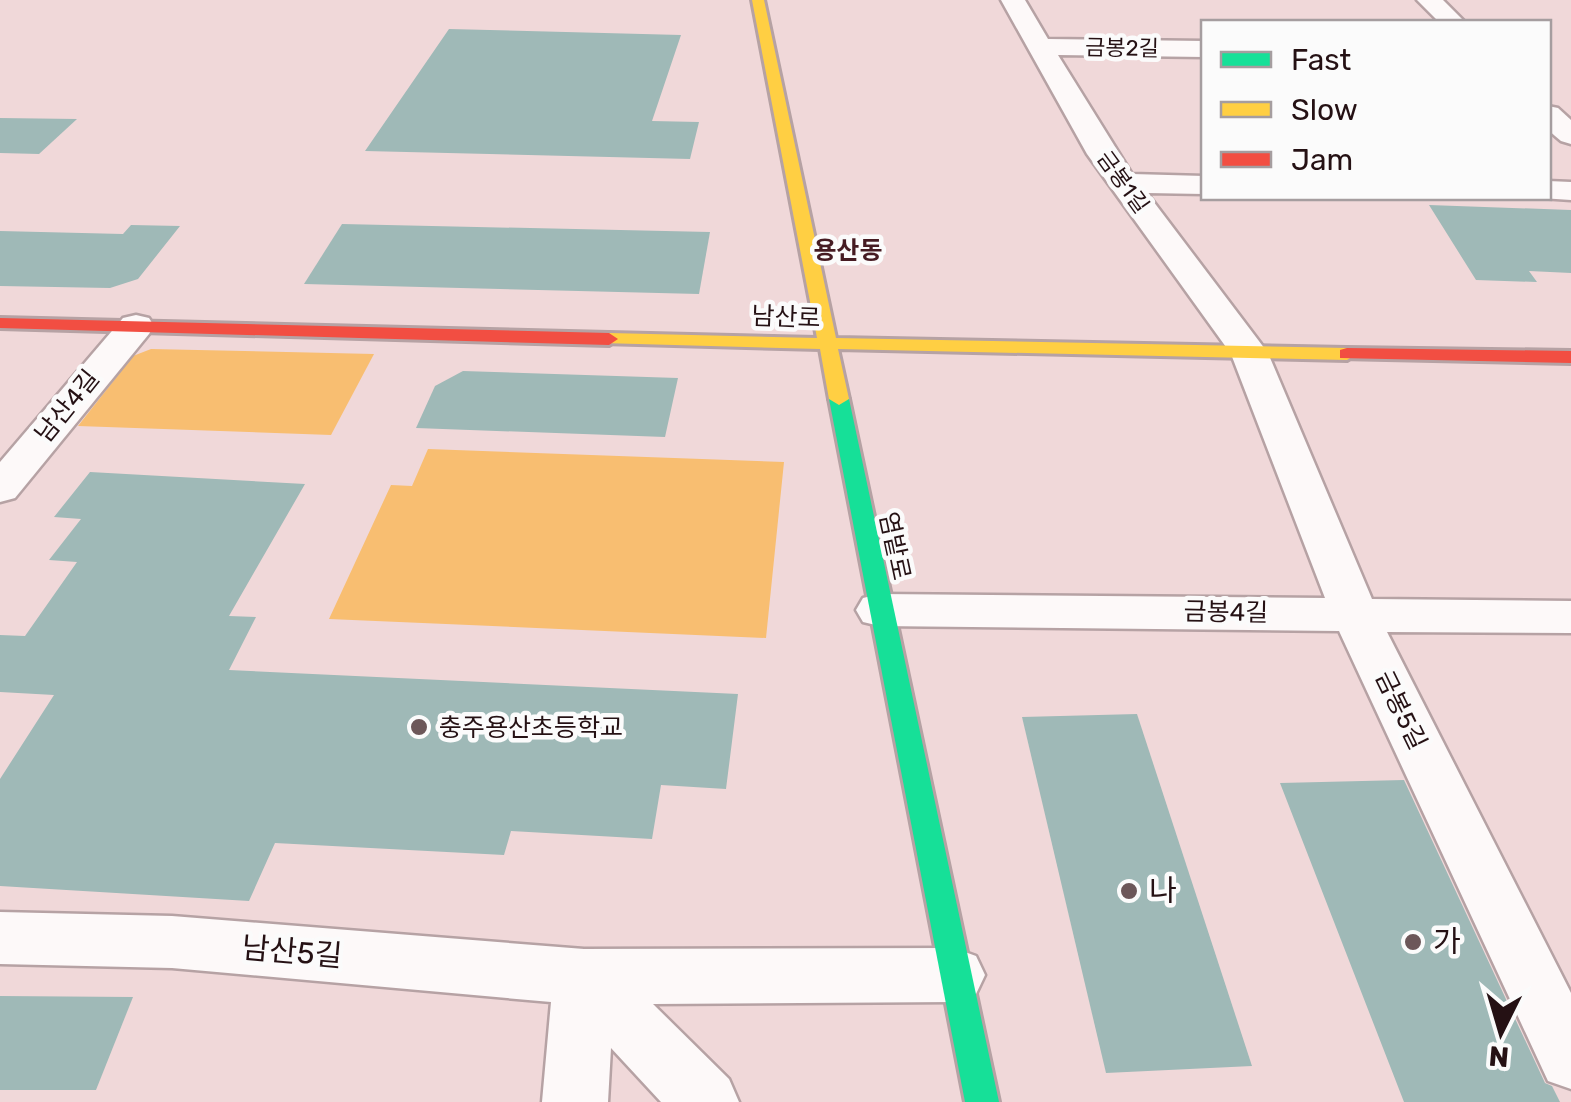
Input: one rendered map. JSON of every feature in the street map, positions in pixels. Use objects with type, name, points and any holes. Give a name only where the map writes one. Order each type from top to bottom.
[{"type":"street","name":"염밭로","points":[[758,0],[982,1102]]},
{"type":"street","name":"금봉1길","points":[[1013,0],[1081,120],[1249,353]]},
{"type":"street","points":[[1430,0],[1451,20]]},
{"type":"street","name":"금봉2길","points":[[1040,47],[1201,48]]},
{"type":"street","points":[[1124,184],[1201,185]]},
{"type":"street","name":"남산로","points":[[0,323],[826,346],[1571,357]]},
{"type":"street","name":"남산4길","points":[[0,489],[136,326]]},
{"type":"street","name":"금봉5길","points":[[1249,353],[1354,613],[1549,970],[1571,1058]]},
{"type":"street","name":"금봉4길","points":[[880,610],[1571,617]]},
{"type":"street","name":"남산5길","points":[[0,938],[172,942],[584,977],[954,975]]},
{"type":"street","points":[[574,1102],[584,977]]},
{"type":"street","points":[[584,977],[706,1102]]},
{"type":"shaded area","points":[[151,349],[374,354],[331,435],[78,426],[133,356]]},
{"type":"shaded area","points":[[428,449],[784,462],[766,638],[329,619],[391,485],[412,486]]},
{"type":"building","points":[[449,29],[681,35],[652,121],[699,122],[690,159],[365,151]]},
{"type":"building","points":[[0,118],[77,119],[39,154],[0,153]]},
{"type":"building","points":[[1429,205],[1571,210],[1571,273],[1529,271],[1537,282],[1476,280]]},
{"type":"building","points":[[342,224],[710,232],[699,294],[304,284]]},
{"type":"building","points":[[131,225],[180,226],[138,279],[110,288],[0,286],[0,231],[123,234]]},
{"type":"building","points":[[463,371],[678,378],[665,437],[416,428],[435,386]]},
{"type":"building","points":[[90,472],[305,484],[229,616],[256,617],[229,670],[738,694],[726,789],[661,785],[652,839],[511,831],[504,855],[275,843],[249,901],[0,886],[0,779],[54,695],[0,692],[0,635],[25,636],[77,562],[49,560],[81,519],[54,517]]},
{"type":"building","name":"나","points":[[1137,714],[1252,1066],[1106,1073],[1022,717]]},
{"type":"building","name":"가","points":[[1404,780],[1545,1083],[1552,1086],[1560,1102],[1404,1102],[1280,783]]},
{"type":"building","points":[[0,996],[133,997],[96,1090],[0,1090]]},
{"type":"traffic: fast","points":[[839,399],[982,1102]]},
{"type":"traffic: slow","points":[[758,0],[839,399]]},
{"type":"traffic: slow","points":[[609,339],[1347,354]]},
{"type":"traffic: jam","points":[[0,323],[609,339]]},
{"type":"traffic: jam","points":[[1347,354],[1571,357]]},
{"type":"place","name":"충주용산초등학교","points":[[419,727]]},
{"type":"place","name":"나","points":[[1129,891]]},
{"type":"place","name":"가","points":[[1413,942]]},
{"type":"district","name":"용산동","points":[[848,250]]}]
